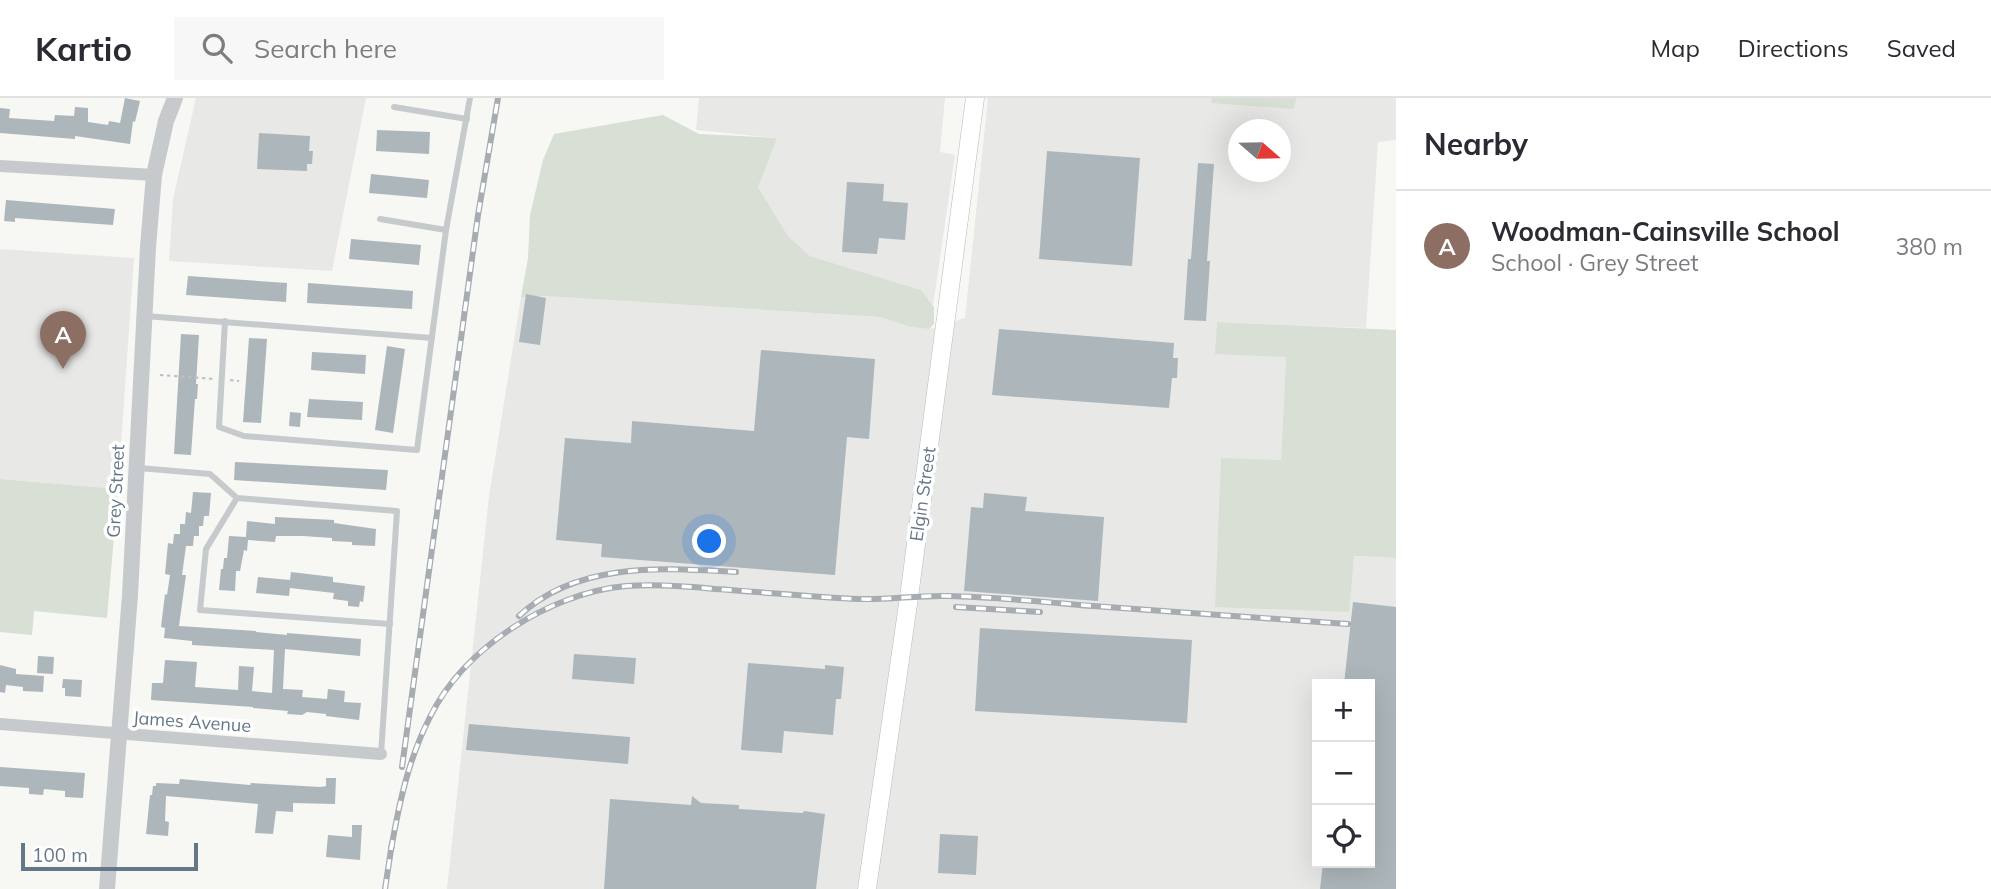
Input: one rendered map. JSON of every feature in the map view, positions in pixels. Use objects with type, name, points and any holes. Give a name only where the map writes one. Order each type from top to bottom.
[{"type":"main road","name":"Elgin Street","points":[[867,889],[909,597],[975,98]]},
{"type":"street","name":"Grey Street","points":[[107,889],[137,467],[154,175],[166,121],[175,98]]},
{"type":"street","points":[[0,166],[154,175]]},
{"type":"street","name":"James Avenue","points":[[0,724],[381,754]]},
{"type":"lane","points":[[225,321],[219,427],[244,436],[417,450],[446,230],[470,98]]},
{"type":"lane","points":[[394,107],[467,119]]},
{"type":"lane","points":[[380,219],[446,230]]},
{"type":"lane","points":[[145,316],[432,338]]},
{"type":"lane","points":[[137,467],[210,474],[237,498],[397,511],[381,754]]},
{"type":"lane","points":[[237,498],[206,549],[200,610],[390,624]]},
{"type":"path","points":[[160,375],[239,381]]},
{"type":"shaded area","points":[[196,98],[366,98],[332,271],[169,261],[173,199]]},
{"type":"shaded area","points":[[699,98],[945,98],[940,152],[955,155],[933,306],[921,290],[810,256],[788,236],[758,187],[776,138],[696,130]]},
{"type":"shaded area","points":[[988,98],[1396,98],[1396,140],[1378,142],[1366,328],[1217,322],[1216,354],[1286,356],[1281,461],[1221,459],[1354,556],[1396,558],[1396,889],[447,889],[489,496],[521,297],[544,296],[880,317],[911,327],[930,329],[965,318]]},
{"type":"shaded area","points":[[1212,98],[1297,98],[1293,109],[1211,103]]},
{"type":"shaded area","points":[[663,115],[699,134],[777,138],[758,187],[788,236],[810,256],[921,290],[934,307],[934,324],[929,329],[911,327],[880,317],[544,296],[521,297],[528,258],[530,215],[543,160],[554,134]]},
{"type":"shaded area","points":[[0,249],[134,258],[118,489],[0,479]]},
{"type":"shaded area","points":[[1217,322],[1396,330],[1396,558],[1354,556],[1349,612],[1215,607],[1221,458],[1281,460],[1286,357],[1215,354]]},
{"type":"shaded area","points":[[0,479],[118,489],[107,618],[34,611],[32,635],[0,632]]},
{"type":"building","points":[[125,98],[140,101],[135,122],[133,121],[130,144],[75,136],[75,139],[0,133],[0,108],[10,109],[9,118],[54,121],[55,115],[74,116],[75,107],[88,108],[88,122],[108,125],[109,121],[120,123]]},
{"type":"building","points":[[377,130],[430,132],[429,154],[376,151]]},
{"type":"building","points":[[259,133],[310,136],[312,164],[307,164],[307,171],[257,169]]},
{"type":"building","points":[[1047,151],[1140,158],[1132,266],[1039,259]]},
{"type":"building","points":[[1198,163],[1214,164],[1206,321],[1184,320]]},
{"type":"building","points":[[371,174],[429,180],[427,198],[369,193]]},
{"type":"building","points":[[847,182],[884,184],[883,201],[908,203],[905,240],[879,238],[877,254],[842,252]]},
{"type":"building","points":[[6,200],[115,209],[113,225],[15,218],[15,222],[4,221]]},
{"type":"building","points":[[351,239],[421,245],[419,265],[349,259]]},
{"type":"building","points":[[188,276],[287,283],[286,302],[186,295]]},
{"type":"building","points":[[308,283],[413,291],[412,309],[307,303]]},
{"type":"building","points":[[526,294],[546,298],[540,345],[519,342]]},
{"type":"building","points":[[999,329],[1174,343],[1173,358],[1178,358],[1177,378],[1172,378],[1169,408],[992,395]]},
{"type":"building","points":[[181,334],[199,335],[197,399],[191,455],[174,454]]},
{"type":"building","points":[[249,338],[267,339],[261,423],[243,422]]},
{"type":"building","points":[[387,346],[405,349],[393,433],[375,430]]},
{"type":"building","points":[[761,350],[875,359],[869,439],[847,437],[835,575],[601,557],[602,544],[556,540],[565,438],[631,443],[632,421],[754,431]]},
{"type":"building","points":[[312,352],[366,355],[365,374],[311,370]]},
{"type":"building","points":[[309,399],[363,402],[362,420],[307,417]]},
{"type":"building","points":[[290,412],[301,413],[300,427],[289,426]]},
{"type":"building","points":[[235,462],[388,470],[386,490],[234,480]]},
{"type":"building","points":[[193,492],[211,493],[209,516],[204,516],[203,526],[199,526],[199,536],[194,536],[193,546],[186,546],[182,575],[186,575],[179,626],[361,639],[360,656],[285,649],[283,689],[303,690],[302,697],[327,699],[328,689],[345,691],[344,702],[361,703],[359,720],[307,712],[302,715],[287,714],[288,711],[253,707],[151,700],[152,683],[163,683],[165,660],[197,662],[195,687],[238,690],[239,666],[254,667],[252,691],[272,693],[274,650],[192,645],[192,641],[164,638],[165,628],[161,627],[170,575],[165,574],[168,543],[173,544],[174,534],[180,534],[180,524],[185,524],[186,512],[191,513]]},
{"type":"building","points":[[984,493],[1027,497],[1025,511],[1104,517],[1098,601],[964,591],[971,507],[983,508]]},
{"type":"building","points":[[275,517],[334,520],[334,523],[376,529],[375,546],[352,545],[352,542],[332,541],[332,538],[303,536],[276,536],[275,542],[248,540],[240,571],[236,571],[235,591],[219,590],[229,536],[246,537],[247,521],[275,524]]},
{"type":"building","points":[[291,572],[333,577],[333,582],[365,586],[363,602],[360,601],[359,607],[348,606],[348,601],[333,599],[334,593],[290,588],[289,596],[256,593],[258,577],[290,580]]},
{"type":"building","points":[[1353,602],[1396,607],[1396,889],[1320,889],[1322,868],[1375,868],[1375,679],[1345,679]]},
{"type":"building","points":[[980,628],[1192,640],[1187,723],[975,711]]},
{"type":"building","points":[[574,654],[636,658],[634,684],[572,679]]},
{"type":"building","points":[[38,656],[54,657],[53,674],[37,673]]},
{"type":"building","points":[[748,663],[825,669],[825,665],[844,667],[841,699],[836,699],[833,735],[784,731],[782,753],[741,750]]},
{"type":"building","points":[[0,665],[16,669],[16,674],[44,676],[43,692],[23,691],[23,687],[6,685],[5,693],[0,692]]},
{"type":"building","points":[[63,679],[82,680],[81,697],[65,696]]},
{"type":"building","points":[[469,724],[630,737],[628,764],[466,750]]},
{"type":"building","points":[[0,767],[85,773],[83,798],[65,797],[65,791],[44,789],[43,795],[29,794],[29,788],[0,786]]},
{"type":"building","points":[[326,778],[336,778],[335,804],[293,803],[293,812],[276,811],[273,834],[255,833],[258,804],[166,796],[165,821],[169,822],[168,836],[146,834],[150,795],[156,783],[179,784],[180,779],[321,787],[326,786]]},
{"type":"building","points":[[692,796],[701,803],[739,805],[739,809],[825,814],[816,889],[604,889],[610,799],[691,805]]},
{"type":"building","points":[[352,825],[362,825],[360,860],[326,857],[328,835],[352,837]]},
{"type":"building","points":[[940,834],[978,836],[976,875],[938,873]]},
{"type":"railway","points":[[402,767],[478,215],[498,98]]},
{"type":"railway","points":[[519,616],[542,598],[567,585],[594,577],[622,572],[679,569],[736,572]]},
{"type":"railway","points":[[391,850],[401,799],[422,733],[445,692],[464,668],[512,628],[539,612],[597,591],[626,586],[659,585],[859,599],[966,597],[1348,624]]},
{"type":"railway","points":[[956,607],[1040,612]]},
{"type":"railway","points":[[385,889],[392,843]]},
{"type":"place","name":"Woodman-Cainsville School","points":[[63,369]]}]
